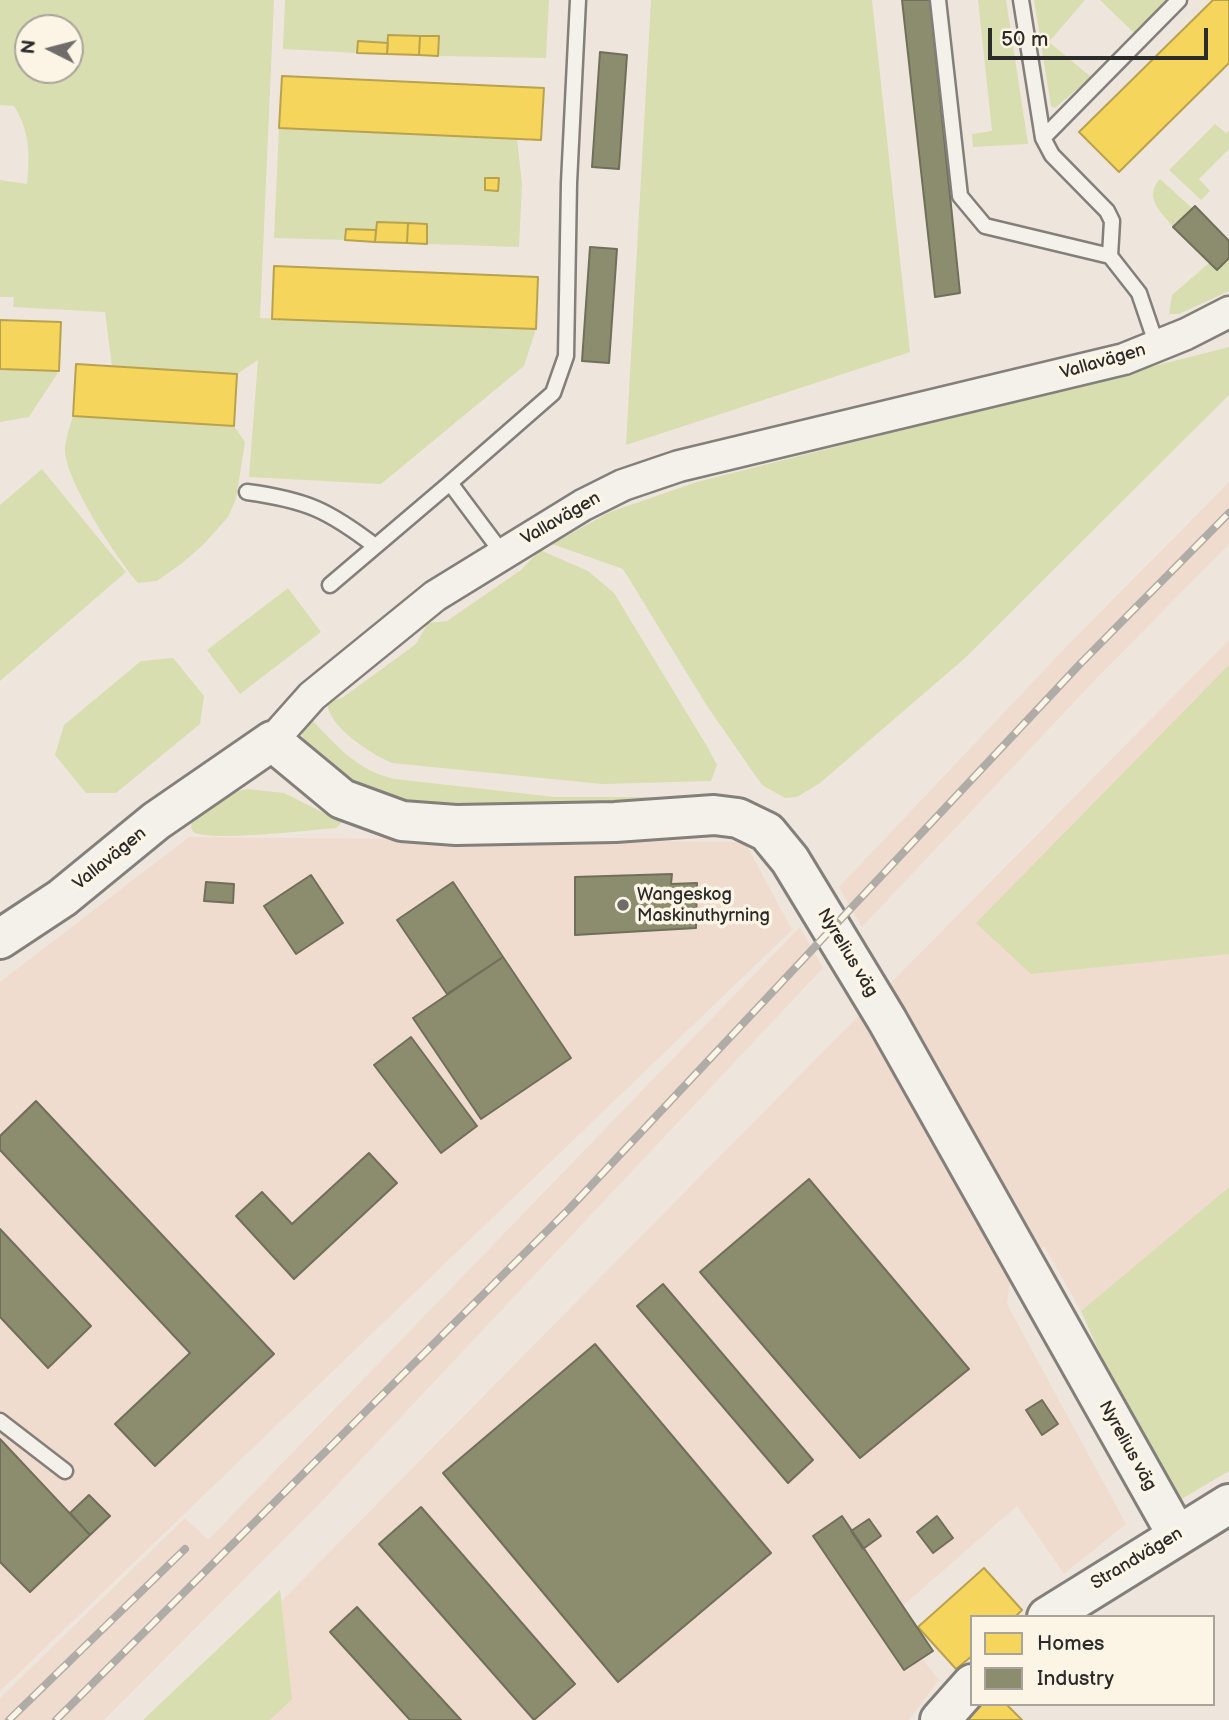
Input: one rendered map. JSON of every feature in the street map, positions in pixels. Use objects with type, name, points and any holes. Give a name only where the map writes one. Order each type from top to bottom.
[{"type":"street","name":"Vallavägen","points":[[0,939],[62,898],[156,821],[272,741],[312,696],[424,604],[583,505],[622,485],[679,466],[1087,369],[1157,346],[1229,312]]},
{"type":"street","name":"Nyrelius väg","points":[[272,741],[342,799],[402,821],[456,825],[615,822],[714,815],[738,818],[767,832],[790,860],[887,1020],[1177,1535]]},
{"type":"street","name":"Strandvägen","points":[[1050,1615],[1229,1504]]},
{"type":"street","points":[[940,1720],[970,1686]]},
{"type":"lane","points":[[330,585],[553,393],[566,356],[569,183],[578,0]]},
{"type":"lane","points":[[938,0],[960,196],[985,226],[1110,256],[1139,293],[1157,346]]},
{"type":"lane","points":[[1021,0],[1043,138],[1052,155],[1107,211],[1112,221],[1110,256]]},
{"type":"lane","points":[[1043,138],[1179,0]]},
{"type":"lane","points":[[450,482],[503,554]]},
{"type":"lane","points":[[247,492],[290,498],[320,508],[375,546]]},
{"type":"lane","points":[[0,1421],[65,1471]]},
{"type":"shaded area","points":[[1229,482],[1229,544],[1096,679],[862,927],[839,887],[1065,648]]},
{"type":"shaded area","points":[[1229,640],[1229,1187],[1081,1311],[1044,1246],[1011,1273],[1007,1304],[1126,1524],[1064,1574],[1017,1506],[890,1617],[939,1680],[909,1720],[164,1720]]},
{"type":"shaded area","points":[[189,837],[745,842],[792,930],[0,1691],[0,982]]},
{"type":"shaded area","points":[[800,927],[823,968],[325,1498],[104,1720],[0,1720],[0,1698],[185,1518],[208,1540]]},
{"type":"green space","points":[[0,0],[274,0],[260,318],[536,329],[524,366],[381,484],[249,477],[258,360],[237,374],[112,366],[105,312],[13,307],[14,297],[0,297],[0,180],[27,184],[28,143],[14,106],[0,105]]},
{"type":"green space","points":[[285,0],[549,0],[546,58],[438,56],[439,36],[389,35],[388,43],[358,42],[357,53],[283,49]]},
{"type":"green space","points":[[651,0],[872,0],[910,352],[626,445]]},
{"type":"green space","points":[[978,0],[1006,0],[1028,144],[973,147],[972,134],[992,131]]},
{"type":"green space","points":[[1034,0],[1085,0],[1049,42],[1091,77],[1055,108],[1051,106]]},
{"type":"green space","points":[[1100,0],[1166,0],[1134,33]]},
{"type":"green space","points":[[1215,124],[1226,133],[1229,131],[1229,149],[1199,179],[1210,191],[1201,200],[1169,170]]},
{"type":"green space","points":[[279,128],[517,139],[522,184],[519,247],[427,244],[427,224],[377,222],[376,230],[346,229],[345,240],[274,238]]},
{"type":"green space","points":[[1160,179],[1192,208],[1173,227],[1153,198],[1155,186]]},
{"type":"green space","points":[[1229,258],[1229,291],[1179,314],[1169,314],[1172,295],[1209,263],[1217,270]]},
{"type":"green space","points":[[1229,347],[1229,395],[964,659],[820,783],[797,797],[785,798],[762,785],[707,706],[623,569],[552,544],[610,512],[697,482]]},
{"type":"green space","points":[[0,369],[59,371],[29,417],[0,422]]},
{"type":"green space","points":[[73,416],[234,426],[245,442],[236,499],[228,517],[203,545],[157,581],[138,583],[82,498],[73,479],[65,448]]},
{"type":"green space","points":[[42,469],[126,572],[0,681],[0,505]]},
{"type":"green space","points":[[540,550],[588,571],[614,593],[717,765],[711,781],[602,784],[392,763],[362,746],[335,721],[327,702],[342,698],[416,644],[428,623],[447,621],[521,570]]},
{"type":"green space","points":[[288,588],[321,632],[240,694],[207,650]]},
{"type":"green space","points":[[173,658],[204,696],[200,724],[116,793],[86,793],[55,755],[64,725],[141,661]]},
{"type":"green space","points":[[1229,665],[1229,954],[1031,974],[976,923]]},
{"type":"green space","points":[[310,718],[358,763],[395,779],[555,797],[711,797],[574,805],[406,803],[356,789],[303,747],[302,729]]},
{"type":"green space","points":[[248,789],[284,793],[342,822],[336,828],[261,834],[219,836],[193,832],[191,827],[194,819],[206,806],[222,796]]},
{"type":"green space","points":[[1229,1187],[1229,1471],[1168,1507],[1081,1311]]},
{"type":"green space","points":[[280,1590],[292,1699],[270,1720],[143,1720]]},
{"type":"building: Homes","points":[[1213,0],[1229,0],[1229,63],[1119,172],[1079,132]]},
{"type":"building: Homes","points":[[388,35],[420,36],[419,55],[387,54]]},
{"type":"building: Homes","points":[[420,36],[439,36],[438,56],[419,55]]},
{"type":"building: Homes","points":[[358,41],[388,43],[387,54],[357,53]]},
{"type":"building: Homes","points":[[282,76],[544,88],[541,140],[279,128]]},
{"type":"building: Homes","points":[[485,178],[499,178],[498,191],[485,190]]},
{"type":"building: Homes","points":[[377,222],[408,223],[407,243],[375,242]]},
{"type":"building: Homes","points":[[408,223],[427,224],[427,244],[407,243]]},
{"type":"building: Homes","points":[[346,229],[376,230],[375,242],[345,240]]},
{"type":"building: Homes","points":[[274,266],[538,277],[536,329],[272,319]]},
{"type":"building: Homes","points":[[0,320],[61,322],[59,371],[0,369]]},
{"type":"building: Homes","points":[[76,364],[237,374],[234,426],[73,416]]},
{"type":"building: Homes","points":[[984,1568],[1022,1610],[1017,1615],[970,1615],[970,1658],[956,1669],[918,1627]]},
{"type":"building: Homes","points":[[975,1706],[1008,1706],[1022,1720],[968,1720],[964,1716]]},
{"type":"building: Industry","points":[[902,0],[930,0],[960,293],[935,297]]},
{"type":"building: Industry","points":[[600,52],[627,55],[619,169],[592,167]]},
{"type":"building: Industry","points":[[1195,206],[1229,241],[1229,258],[1217,270],[1173,227]]},
{"type":"building: Industry","points":[[590,247],[617,249],[609,363],[582,361]]},
{"type":"building: Industry","points":[[672,874],[671,884],[697,883],[696,928],[575,935],[575,877]]},
{"type":"building: Industry","points":[[311,875],[343,923],[296,954],[264,906]]},
{"type":"building: Industry","points":[[206,882],[234,884],[233,903],[204,901]]},
{"type":"building: Industry","points":[[453,882],[503,957],[447,994],[397,920]]},
{"type":"building: Industry","points":[[503,957],[571,1058],[481,1119],[413,1018]]},
{"type":"building: Industry","points":[[411,1037],[477,1126],[441,1153],[374,1065]]},
{"type":"building: Industry","points":[[36,1101],[274,1354],[155,1466],[115,1424],[190,1353],[0,1150],[0,1136]]},
{"type":"building: Industry","points":[[369,1153],[397,1183],[294,1279],[236,1216],[262,1192],[292,1224]]},
{"type":"building: Industry","points":[[809,1179],[969,1369],[860,1458],[700,1272]]},
{"type":"building: Industry","points":[[0,1229],[91,1326],[48,1368],[0,1317]]},
{"type":"building: Industry","points":[[663,1284],[813,1460],[788,1483],[637,1306]]},
{"type":"building: Industry","points":[[595,1344],[771,1553],[618,1682],[443,1473]]},
{"type":"building: Industry","points":[[1042,1400],[1058,1424],[1042,1435],[1026,1410]]},
{"type":"building: Industry","points":[[0,1439],[90,1535],[30,1592],[0,1562]]},
{"type":"building: Industry","points":[[89,1495],[110,1516],[90,1535],[70,1513]]},
{"type":"building: Industry","points":[[421,1507],[575,1684],[534,1720],[379,1544]]},
{"type":"building: Industry","points":[[842,1516],[933,1651],[904,1670],[813,1536]]},
{"type":"building: Industry","points":[[937,1516],[953,1538],[933,1553],[917,1532]]},
{"type":"building: Industry","points":[[869,1519],[881,1536],[863,1549],[851,1531]]},
{"type":"building: Industry","points":[[357,1607],[461,1720],[410,1720],[330,1632]]},
{"type":"railway","points":[[56,1720],[570,1208],[1080,664],[1229,513]]},
{"type":"railway","points":[[9,1720],[185,1549]]},
{"type":"place","name":"Wangeskog Maskinuthyrning","points":[[623,905]]}]
